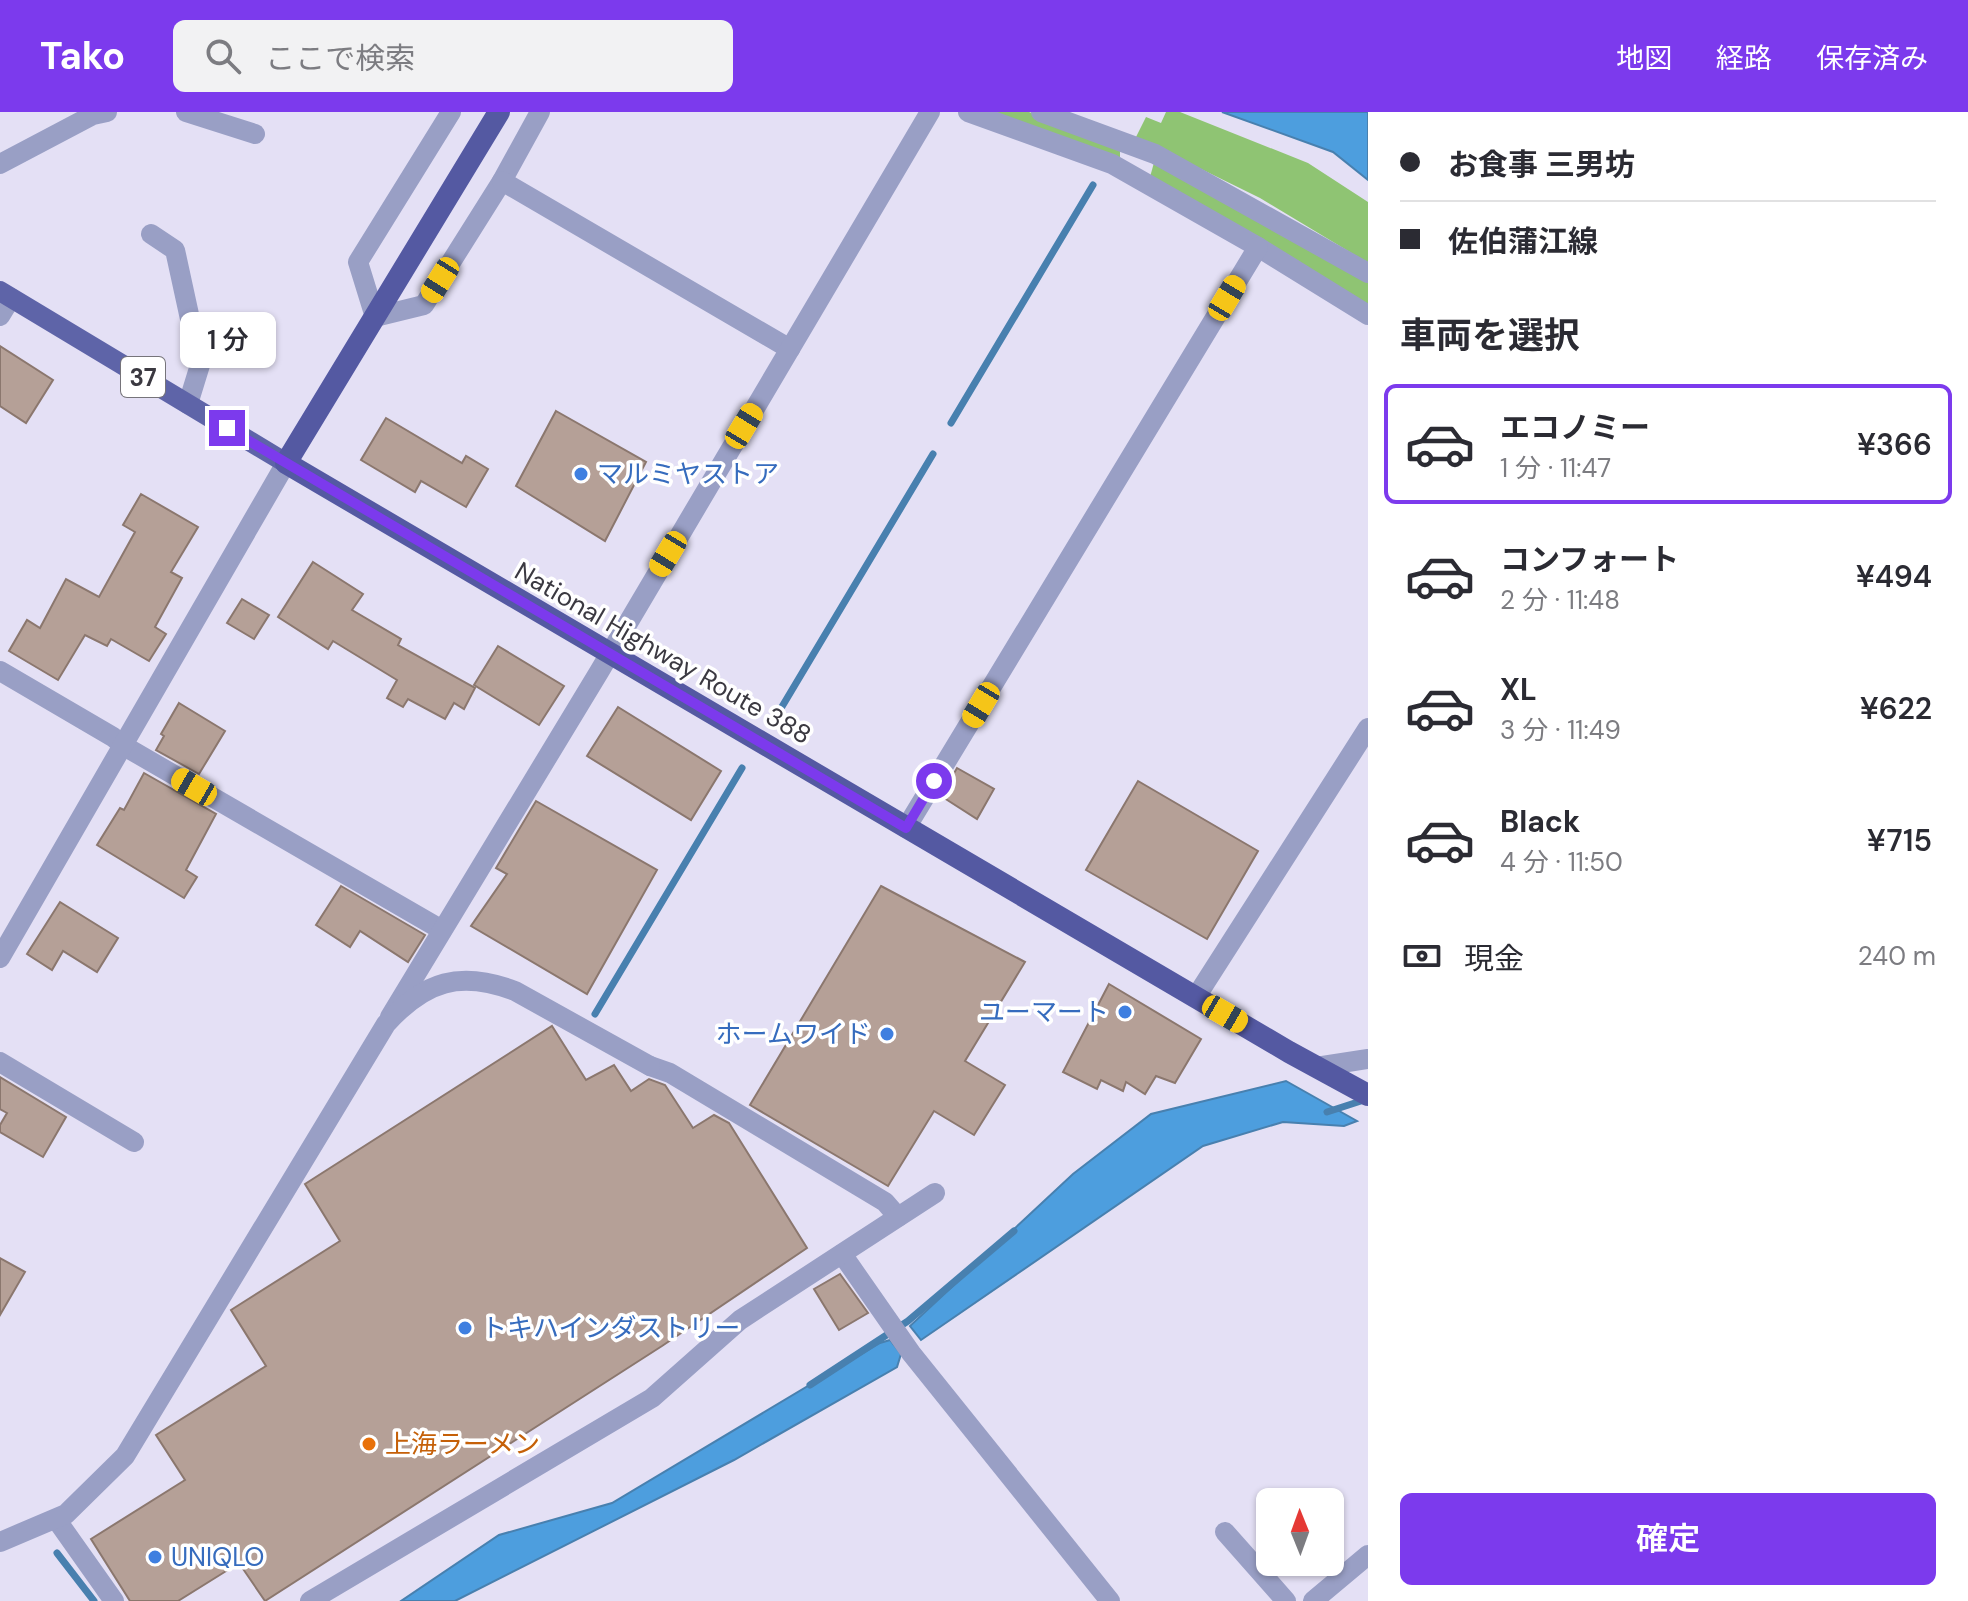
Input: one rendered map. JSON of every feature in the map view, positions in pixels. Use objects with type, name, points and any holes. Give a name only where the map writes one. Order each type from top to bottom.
[{"type":"highway","points":[[286,463],[499,112]]},
{"type":"highway","name":"National Highway Route 388","points":[[286,463],[1358,1090]]},
{"type":"main road","name":"37","points":[[6,295],[286,463]]},
{"type":"street","points":[[0,164],[93,115],[107,112]]},
{"type":"street","points":[[186,112],[255,134]]},
{"type":"street","points":[[451,112],[358,262],[375,317],[424,305],[502,181],[540,112]]},
{"type":"street","points":[[0,1542],[66,1514],[125,1456],[609,654],[930,112]]},
{"type":"street","points":[[968,112],[1112,164],[1258,247],[1368,315]]},
{"type":"street","points":[[1041,112],[1155,154],[1368,273]]},
{"type":"street","points":[[502,181],[790,349]]},
{"type":"street","points":[[151,234],[175,250],[200,365],[188,404]]},
{"type":"street","points":[[906,828],[1258,247]]},
{"type":"street","points":[[0,316],[6,295]]},
{"type":"street","points":[[0,958],[286,463]]},
{"type":"street","points":[[0,671],[442,930]]},
{"type":"street","points":[[1196,997],[1368,728]]},
{"type":"street","points":[[386,1024],[405,1003],[432,986],[472,980],[493,982],[515,991],[650,1066],[670,1073],[885,1202],[898,1217]]},
{"type":"street","points":[[1316,1067],[1368,1059]]},
{"type":"street","points":[[0,1062],[134,1142]]},
{"type":"street","points":[[310,1601],[652,1398],[740,1320],[935,1193]]},
{"type":"street","points":[[842,1254],[911,1353],[1110,1601]]},
{"type":"street","points":[[56,1519],[114,1601]]},
{"type":"street","points":[[1225,1532],[1286,1601]]},
{"type":"street","points":[[1313,1601],[1368,1555]]},
{"type":"green space","points":[[992,112],[1029,112],[1120,145],[1120,163]]},
{"type":"green space","points":[[1166,112],[1180,112],[1308,163],[1368,202],[1368,263],[1260,198],[1136,137],[1146,117],[1161,123]]},
{"type":"green space","points":[[1155,159],[1368,279],[1368,305],[1150,177]]},
{"type":"water","points":[[1222,112],[1368,112],[1368,180],[1333,152]]},
{"type":"water","points":[[1286,1081],[1357,1121],[1344,1126],[1283,1122],[1203,1146],[921,1340],[910,1326],[1073,1174],[1151,1114]]},
{"type":"water","points":[[890,1340],[901,1354],[897,1367],[734,1460],[455,1601],[401,1601],[499,1535],[612,1503],[880,1343]]},
{"type":"building","points":[[0,346],[53,380],[26,423],[0,406]]},
{"type":"building","name":"マルミヤストア","points":[[556,411],[646,462],[605,541],[516,486]]},
{"type":"building","points":[[386,418],[462,463],[466,456],[488,469],[466,507],[421,481],[415,492],[361,460]]},
{"type":"building","points":[[141,494],[198,527],[171,572],[182,578],[155,627],[166,634],[149,661],[111,639],[107,646],[85,635],[58,680],[9,651],[27,620],[40,628],[66,579],[99,597],[135,532],[123,525]]},
{"type":"building","points":[[313,562],[363,594],[352,610],[401,639],[398,645],[475,688],[464,709],[454,703],[445,719],[408,699],[403,707],[387,698],[397,680],[333,641],[328,649],[278,617]]},
{"type":"building","points":[[242,599],[269,615],[254,639],[227,623]]},
{"type":"building","points":[[498,646],[564,686],[539,725],[474,685]]},
{"type":"building","points":[[179,703],[225,731],[199,774],[156,750],[164,736],[161,734]]},
{"type":"building","points":[[618,707],[721,771],[691,820],[587,756]]},
{"type":"building","points":[[957,768],[994,789],[977,819],[941,796]]},
{"type":"building","points":[[144,773],[216,814],[186,870],[197,877],[184,898],[97,845],[120,808],[124,810]]},
{"type":"building","points":[[1138,781],[1258,851],[1207,939],[1086,870]]},
{"type":"building","points":[[536,801],[657,870],[587,994],[471,926],[507,874],[496,868]]},
{"type":"building","points":[[341,886],[425,935],[408,962],[360,931],[350,947],[316,925]]},
{"type":"building","name":"ホームワイド","points":[[881,886],[1025,962],[965,1061],[1005,1085],[974,1135],[934,1111],[888,1186],[750,1105]]},
{"type":"building","points":[[60,902],[118,938],[97,972],[63,951],[52,970],[27,954]]},
{"type":"building","name":"ユーマート","points":[[1109,984],[1201,1039],[1175,1083],[1156,1076],[1145,1094],[1126,1082],[1123,1091],[1101,1080],[1097,1089],[1063,1072]]},
{"type":"building","name":"トキハインダストリー","points":[[552,1026],[586,1080],[614,1065],[631,1091],[649,1079],[665,1085],[693,1128],[714,1115],[729,1123],[807,1248],[662,1346],[265,1601],[239,1563],[178,1601],[130,1601],[91,1539],[185,1480],[156,1435],[266,1366],[231,1310],[340,1241],[305,1184]]},
{"type":"building","points":[[0,1077],[66,1117],[43,1157],[0,1132],[0,1125],[7,1113],[0,1109]]},
{"type":"building","points":[[0,1258],[25,1272],[0,1315]]},
{"type":"building","points":[[840,1274],[868,1313],[839,1330],[814,1289]]},
{"type":"waterway","points":[[951,423],[1093,185]]},
{"type":"waterway","points":[[777,715],[933,454]]},
{"type":"waterway","points":[[595,1014],[742,768]]},
{"type":"waterway","points":[[1327,1112],[1364,1100]]},
{"type":"waterway","points":[[810,1385],[908,1321],[1014,1231]]},
{"type":"waterway","points":[[57,1553],[94,1601]]},
{"type":"place","name":"マルミヤストア","points":[[581,474]]},
{"type":"place","name":"ユーマート","points":[[1125,1012]]},
{"type":"place","name":"ホームワイド","points":[[887,1034]]},
{"type":"place","name":"トキハインダストリー","points":[[465,1328]]},
{"type":"place","name":"上海ラーメン","points":[[369,1444]]},
{"type":"place","name":"UNIQLO","points":[[155,1557]]},
{"type":"route","points":[[227,428],[906,828],[934,781]]}]
